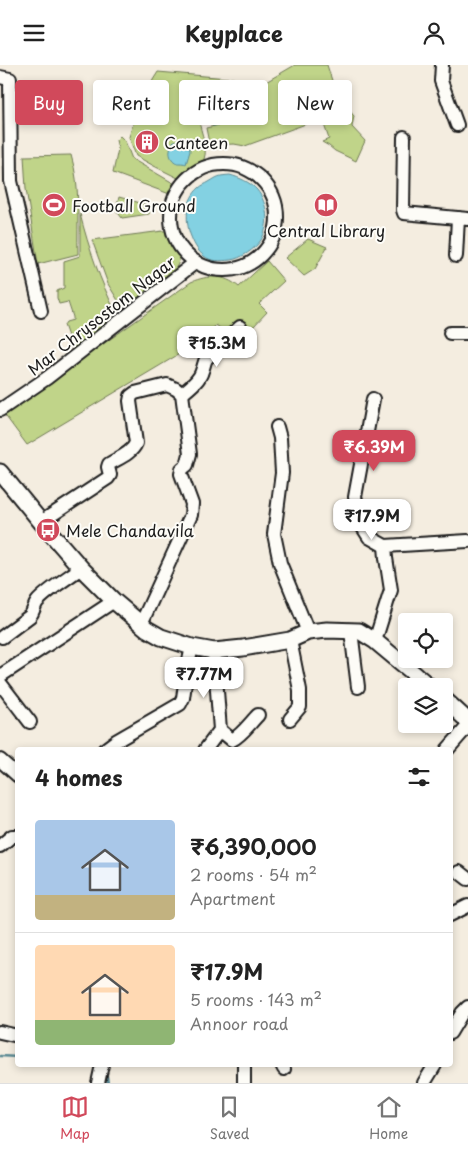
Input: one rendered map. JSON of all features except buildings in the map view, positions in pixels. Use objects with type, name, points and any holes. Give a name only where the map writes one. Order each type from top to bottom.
[{"type":"main road","points":[[0,472],[40,522],[81,568],[114,601],[161,637],[192,647],[214,651],[290,640],[308,632],[327,630],[359,631],[375,641],[419,678]]},
{"type":"main road","points":[[453,707],[468,721]]},
{"type":"street","points":[[442,65],[441,81],[457,125]]},
{"type":"street","points":[[0,77],[10,79],[11,181],[41,311]]},
{"type":"street","points":[[404,137],[404,213],[463,218],[456,256]]},
{"type":"street","name":"Mar Chrysostom Nagar","points":[[220,164],[235,165],[250,171],[262,181],[271,193],[276,208],[276,224],[272,239],[264,252],[253,262],[239,268],[224,270],[210,268],[196,262],[185,253],[177,241],[172,227],[171,213],[174,199],[180,187],[191,175],[205,168],[220,164]]},
{"type":"street","name":"Mar Chrysostom Nagar","points":[[0,410],[47,378],[196,262]]},
{"type":"street","points":[[182,394],[199,377],[203,371],[203,364],[206,359],[240,327]]},
{"type":"street","points":[[450,333],[468,333]]},
{"type":"street","points":[[40,522],[108,478],[110,475],[109,464],[136,446],[131,396],[135,393],[167,385],[182,394],[190,453],[188,465],[182,469],[181,474],[192,504],[191,515],[142,624]]},
{"type":"street","points":[[373,399],[355,497],[362,527],[369,537],[385,546],[468,541]]},
{"type":"street","points":[[277,427],[280,438],[282,473],[274,534],[280,563],[308,632]]},
{"type":"street","points":[[375,641],[391,590],[385,546]]},
{"type":"street","points":[[2,637],[30,615],[34,611],[36,603],[45,595],[81,568]]},
{"type":"street","points":[[0,676],[114,601]]},
{"type":"street","points":[[351,631],[358,687]]},
{"type":"street","points":[[290,640],[300,690],[300,707],[290,719]]},
{"type":"street","points":[[108,747],[180,704],[192,647]]},
{"type":"street","points":[[206,747],[220,729],[214,651]]},
{"type":"street","points":[[0,683],[30,722]]},
{"type":"street","points":[[220,729],[232,740],[258,715]]},
{"type":"street","points":[[450,747],[468,726]]},
{"type":"street","points":[[0,760],[15,773]]},
{"type":"street","points":[[0,846],[12,836],[15,836]]},
{"type":"street","points":[[453,914],[468,907]]},
{"type":"street","points":[[453,1028],[461,1015]]},
{"type":"street","points":[[0,1032],[15,1035]]},
{"type":"street","points":[[98,1083],[102,1067]]},
{"type":"street","points":[[244,1067],[244,1083]]},
{"type":"street","points":[[424,1083],[434,1067]]},
{"type":"green space","points":[[295,65],[327,65],[332,80],[278,80],[278,125],[303,125],[245,146],[234,144],[212,145],[210,148],[206,128],[219,125],[268,125],[268,81]]},
{"type":"green space","points":[[158,72],[228,78],[224,80],[179,80],[179,125],[200,125],[205,148],[204,159],[200,164],[180,179],[136,156],[129,137],[133,125],[169,125],[169,80],[153,80]]},
{"type":"green space","points":[[231,78],[244,80],[228,80]]},
{"type":"green space","points":[[352,114],[354,116],[352,127],[365,141],[356,161],[335,151],[322,142],[329,139],[324,125],[352,125]]},
{"type":"green space","points":[[120,136],[125,141],[132,159],[180,187],[175,196],[113,173],[118,149],[116,140]]},
{"type":"green space","name":"Football Ground","points":[[71,155],[78,205],[78,254],[38,264],[26,189],[24,156]]},
{"type":"green space","points":[[119,197],[151,206],[149,214],[122,218],[116,210]]},
{"type":"green space","points":[[80,214],[95,264],[116,313],[75,351],[72,348],[64,325],[66,322],[73,320],[73,317],[68,302],[59,304],[57,291],[64,288],[64,261],[80,256]]},
{"type":"green space","points":[[171,230],[180,252],[176,268],[172,273],[136,299],[119,302],[108,284],[92,240]]},
{"type":"green space","points":[[308,239],[327,247],[315,269],[304,276],[285,258]]},
{"type":"green space","points":[[267,261],[284,281],[259,304],[267,312],[239,342],[216,325],[201,341],[27,445],[4,414],[191,282],[216,277],[228,280],[239,287]]},
{"type":"water","points":[[174,141],[189,145],[190,151],[186,164],[177,163],[172,159],[170,150]]},
{"type":"water","points":[[230,175],[248,183],[261,195],[266,214],[266,228],[261,240],[255,247],[239,258],[223,261],[213,260],[207,258],[197,249],[190,234],[187,216],[189,203],[200,187],[219,177]]},
{"type":"waterway","points":[[0,1056],[15,1057]]},
{"type":"waterway","points":[[106,1070],[108,1083]]},
{"type":"place","name":"Canteen","points":[[147,142]]},
{"type":"place","name":"Football Ground","points":[[54,205]]},
{"type":"place","name":"Central Library","points":[[326,205]]},
{"type":"place","name":"Mele Chandavila","points":[[48,530]]}]
